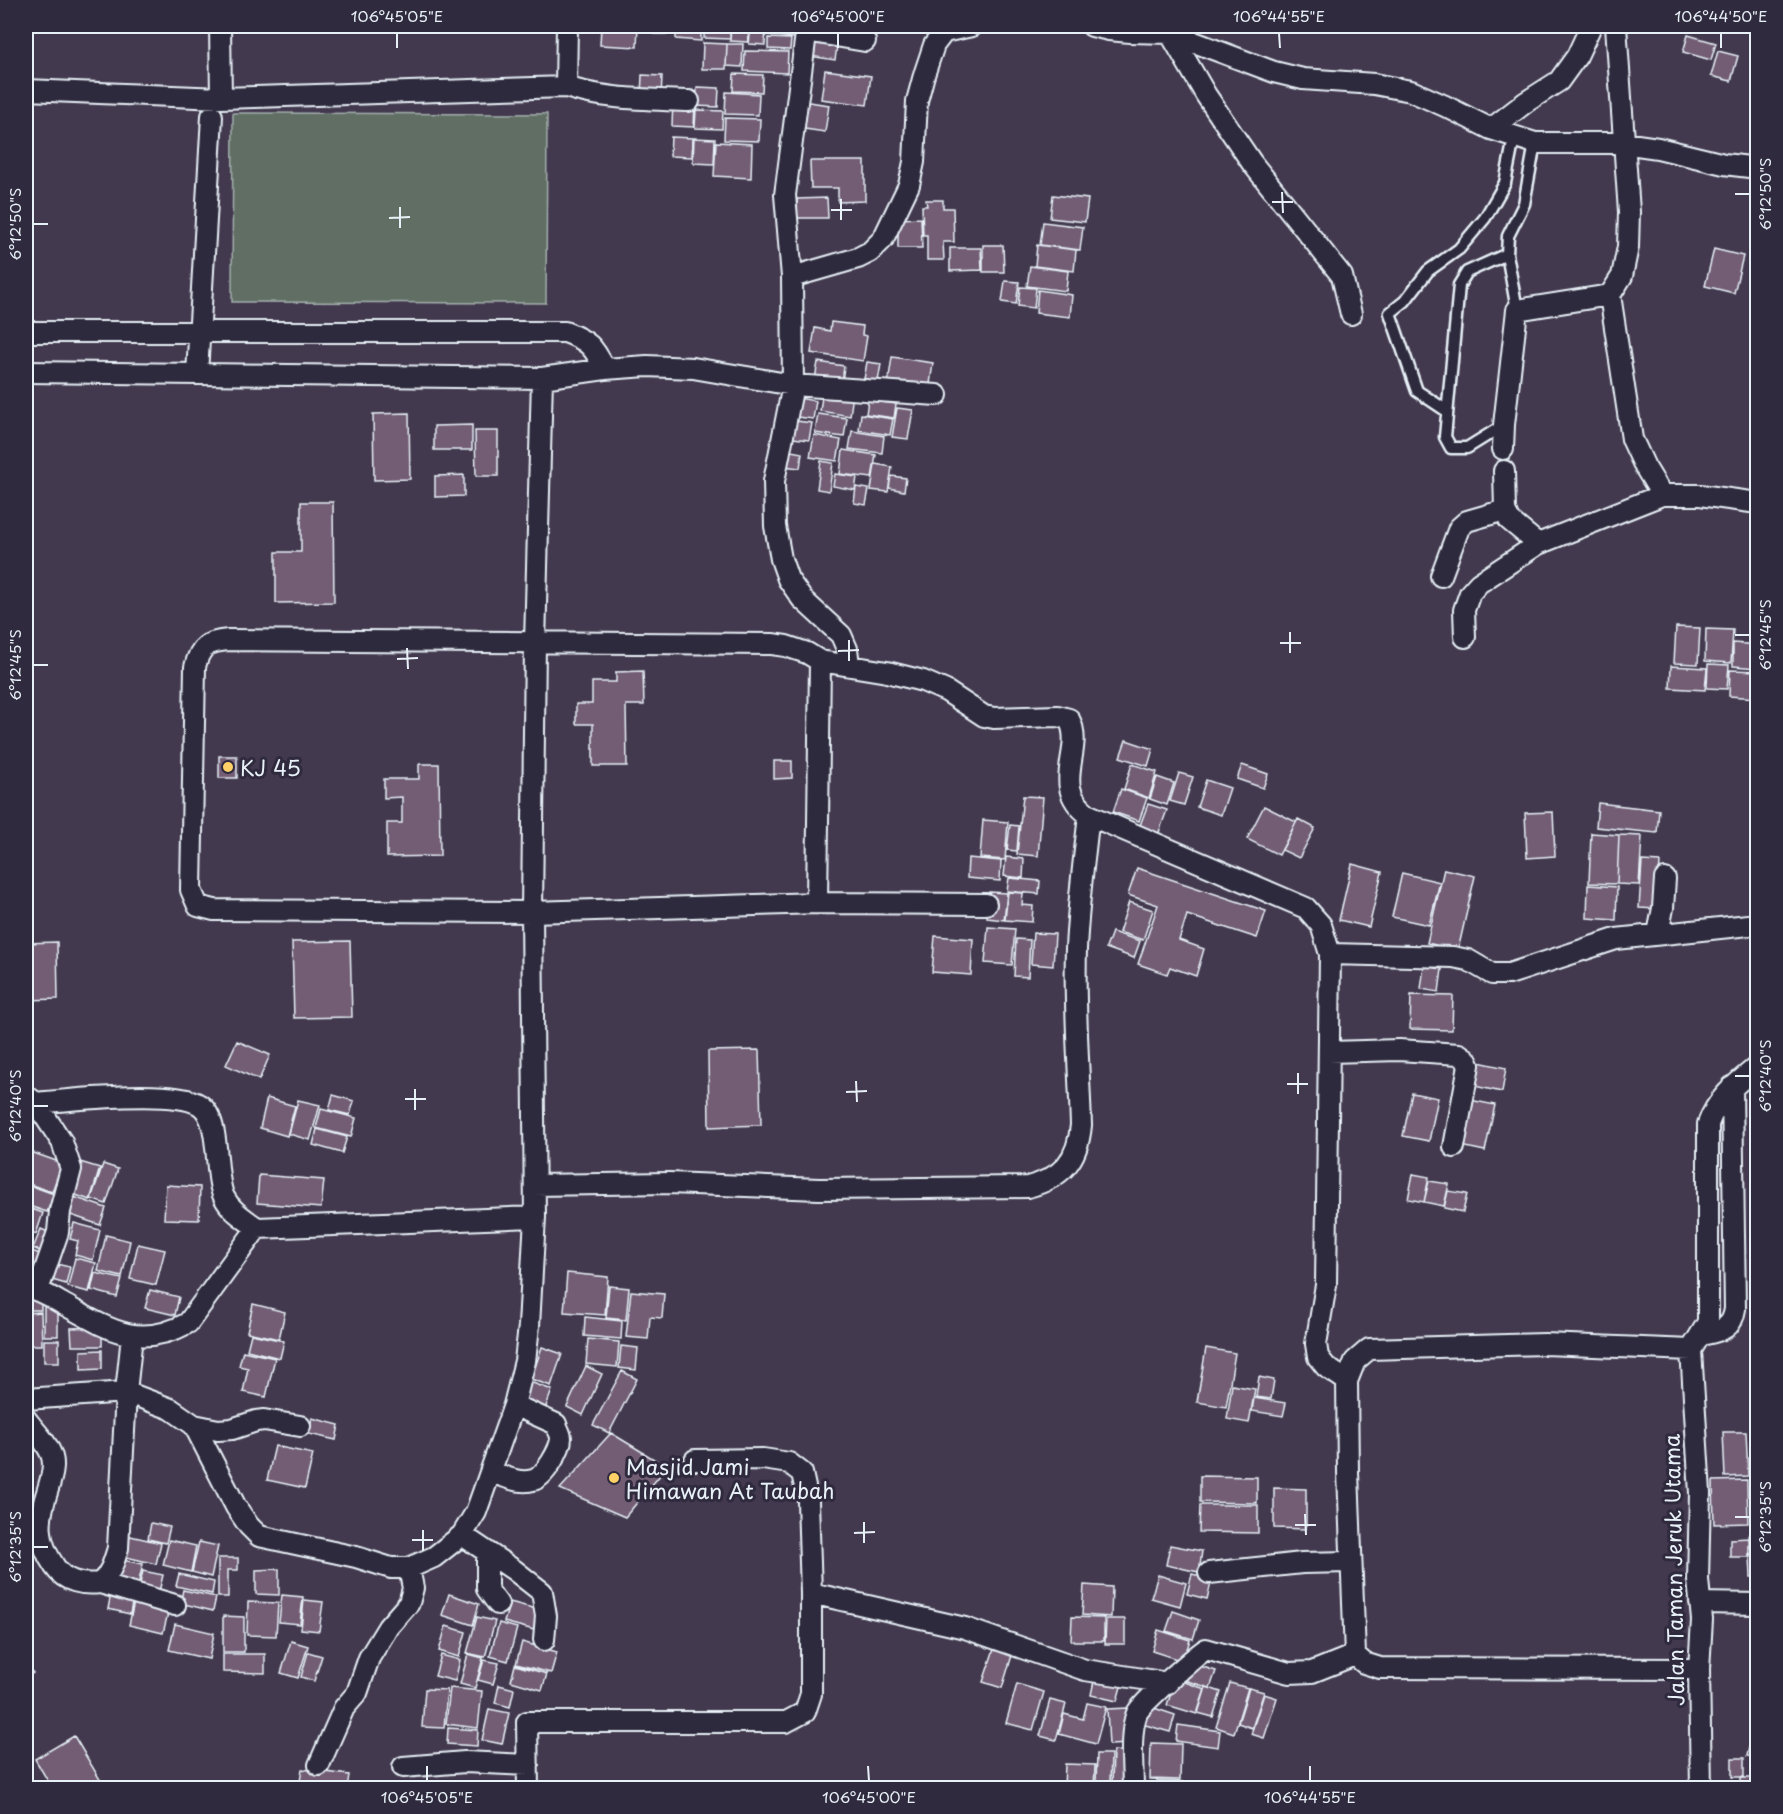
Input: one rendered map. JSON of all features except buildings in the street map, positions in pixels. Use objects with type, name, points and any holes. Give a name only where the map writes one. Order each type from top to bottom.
[{"type":"street","points":[[197,374],[220,26]]},
{"type":"street","points":[[566,87],[567,26]]},
{"type":"street","points":[[792,277],[858,258],[870,252],[883,239],[909,185],[914,162],[917,101],[934,45],[944,32],[972,26]]},
{"type":"street","points":[[1092,26],[1130,32],[1172,29],[1274,72],[1304,79],[1374,84],[1412,92],[1491,129],[1535,143],[1623,143],[1658,148],[1724,164],[1758,168]]},
{"type":"street","points":[[1491,129],[1526,102],[1559,81],[1577,56],[1591,26]]},
{"type":"street","points":[[1616,26],[1629,212],[1628,247],[1622,276],[1610,295],[1632,440],[1662,495]]},
{"type":"street","points":[[849,665],[847,649],[841,635],[802,599],[788,579],[780,560],[775,526],[774,481],[793,385],[792,277],[785,195],[807,28],[865,41]]},
{"type":"street","points":[[1172,29],[1206,95],[1252,162],[1342,276],[1351,314]]},
{"type":"street","points":[[26,90],[216,107],[566,87],[612,98],[689,101]]},
{"type":"street","points":[[1503,449],[1517,310],[1610,295]]},
{"type":"street","points":[[26,332],[565,332],[585,340],[597,353],[605,369]]},
{"type":"street","points":[[26,372],[542,378],[647,366],[693,368],[793,385],[937,395]]},
{"type":"street","points":[[194,1425],[236,1507],[259,1536],[356,1557],[391,1568],[409,1568],[434,1557],[462,1535],[476,1512],[492,1472],[514,1405],[525,1361],[530,1326],[535,1217],[532,912],[535,643],[542,378]]},
{"type":"street","points":[[1504,471],[1505,510],[1509,520],[1538,544]]},
{"type":"street","points":[[1464,637],[1464,610],[1470,593],[1479,583],[1538,544],[1662,495],[1700,495],[1758,503]]},
{"type":"street","points":[[1441,576],[1459,528],[1467,521],[1505,510]]},
{"type":"street","points":[[986,904],[817,903],[532,912],[214,910],[198,906],[191,890],[195,667],[198,655],[212,642],[228,640],[772,644],[807,653],[820,661],[887,672],[935,685],[984,716],[994,718],[1058,716],[1069,719],[1073,726],[1070,789],[1072,798],[1081,809],[1089,815],[1306,908],[1322,925],[1330,954],[1326,1285],[1316,1344],[1318,1357],[1326,1367],[1347,1381]]},
{"type":"street","points":[[817,903],[820,661]]},
{"type":"street","points":[[535,1185],[669,1184],[819,1190],[1028,1187],[1046,1183],[1061,1173],[1076,1151],[1082,1125],[1076,951],[1081,874],[1089,815]]},
{"type":"street","points":[[1658,934],[1665,879]]},
{"type":"street","points":[[1330,954],[1453,957],[1468,960],[1492,974],[1509,975],[1616,939],[1758,924]]},
{"type":"street","points":[[1329,1052],[1399,1050],[1463,1056],[1469,1065],[1454,1147]]},
{"type":"street","name":"Jalan Taman Jeruk Utama","points":[[1701,1788],[1698,1580],[1700,1493],[1696,1342],[1707,1322],[1708,1124],[1720,1099],[1758,1066]]},
{"type":"street","points":[[1699,1669],[1380,1668],[1364,1663],[1356,1656],[1350,1562],[1347,1381],[1355,1361],[1369,1349],[1696,1342],[1721,1331],[1733,1320],[1735,1309],[1732,1088]]},
{"type":"street","points":[[31,1099],[148,1096],[186,1100],[201,1105],[209,1117],[213,1130],[221,1186],[225,1198],[236,1213],[257,1228],[535,1217]]},
{"type":"street","points":[[31,1099],[62,1142],[71,1168],[60,1211],[58,1232],[32,1288],[91,1320],[132,1336],[156,1337],[188,1323],[257,1228]]},
{"type":"street","points":[[100,1583],[106,1578],[114,1563],[118,1548],[126,1392],[132,1336]]},
{"type":"street","points":[[26,1399],[126,1392],[171,1409],[194,1425],[218,1430],[232,1429],[264,1420],[300,1426]]},
{"type":"street","points":[[492,1472],[515,1480],[532,1481],[540,1478],[552,1461],[561,1438],[556,1424],[514,1405]]},
{"type":"street","points":[[26,1419],[52,1457],[52,1476],[39,1530],[45,1550],[62,1576],[88,1585],[100,1583],[175,1605]]},
{"type":"street","points":[[528,1788],[528,1722],[786,1722],[805,1712],[812,1694],[811,1593],[808,1501],[802,1473],[789,1463],[763,1459],[695,1460]]},
{"type":"street","points":[[462,1535],[542,1592],[546,1616],[544,1640]]},
{"type":"street","points":[[487,1552],[487,1589],[498,1604]]},
{"type":"street","points":[[1209,1573],[1302,1563],[1350,1562]]},
{"type":"street","points":[[319,1765],[345,1708],[357,1693],[369,1658],[388,1627],[409,1603],[413,1588],[409,1568]]},
{"type":"street","points":[[811,1593],[965,1628],[1085,1670],[1167,1683]]},
{"type":"street","points":[[1700,1603],[1758,1604]]},
{"type":"street","points":[[1133,1788],[1134,1727],[1138,1711],[1194,1657],[1206,1649],[1289,1673],[1312,1672],[1356,1656]]},
{"type":"street","points":[[403,1767],[465,1762],[528,1765]]},
{"type":"lane","points":[[1447,411],[1417,391],[1390,313],[1405,301],[1428,271],[1459,249],[1485,218],[1505,183],[1514,138]]},
{"type":"lane","points":[[1517,310],[1507,254],[1510,231],[1524,204],[1535,143]]},
{"type":"lane","points":[[1504,424],[1467,448],[1451,448],[1445,437],[1459,285],[1467,272],[1507,254]]},
{"type":"green space","points":[[233,113],[547,114],[546,303],[232,302]]},
{"type":"place","name":"KJ 45","points":[[228,767]]},
{"type":"place","name":"Masjid Jami Himawan At Taubah","points":[[614,1478]]}]
